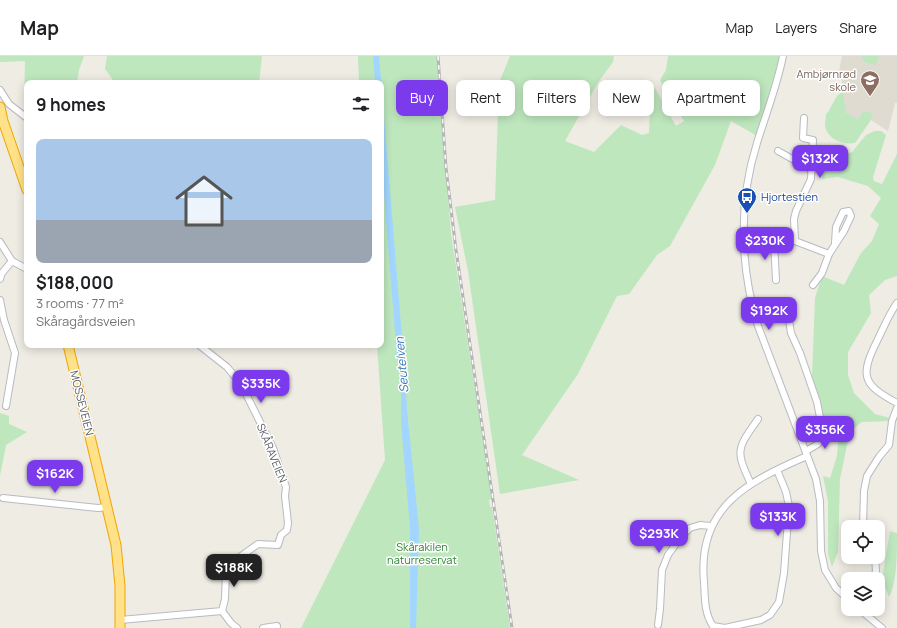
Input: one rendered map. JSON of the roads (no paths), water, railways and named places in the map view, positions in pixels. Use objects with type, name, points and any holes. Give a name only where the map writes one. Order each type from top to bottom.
[{"type":"highway","points":[[0,107],[2,118],[24,173]]},
{"type":"highway","name":"MOSSEVEIEN","points":[[69,348],[107,507],[119,564],[120,624]]},
{"type":"street","points":[[784,56],[751,164],[744,209],[744,242],[748,287],[764,345],[806,454],[818,490],[821,513],[821,551],[825,570],[836,588],[841,593]]},
{"type":"street","points":[[0,90],[9,104],[24,116]]},
{"type":"street","points":[[795,241],[794,219],[796,211],[811,179],[812,170],[813,140],[800,140],[804,118]]},
{"type":"street","points":[[778,151],[812,170]]},
{"type":"street","points":[[744,242],[795,241],[829,254]]},
{"type":"street","points":[[0,242],[12,261],[24,267]]},
{"type":"street","points":[[774,242],[776,280]]},
{"type":"street","points":[[813,285],[822,273],[835,243]]},
{"type":"street","points":[[0,279],[2,273],[12,261]]},
{"type":"street","points":[[0,300],[4,320],[15,353],[6,406]]},
{"type":"street","points":[[897,303],[895,312],[868,358],[866,369],[868,379],[875,390],[897,403]]},
{"type":"street","points":[[788,314],[791,333],[800,353],[817,402],[823,433]]},
{"type":"street","name":"SKÅRAVEIEN","points":[[203,348],[226,367],[237,379],[245,392],[273,448],[286,487],[285,496],[288,522],[287,530],[281,535],[278,545],[258,544],[230,564],[226,571],[225,599],[222,611]]},
{"type":"street","points":[[863,520],[864,491],[867,476],[879,457],[889,445],[892,420],[897,408]]},
{"type":"street","points":[[751,484],[741,464],[740,448],[745,437],[758,419]]},
{"type":"street","points":[[777,470],[786,492],[789,506],[784,573],[779,602],[770,615],[761,620],[725,628],[713,626],[707,615],[703,568],[703,555],[711,526],[722,510],[733,498],[751,484],[806,454],[818,444],[823,433],[829,428]]},
{"type":"street","points":[[3,498],[98,508],[107,507]]},
{"type":"street","points":[[658,625],[662,570],[668,555],[680,538],[690,528],[700,525],[711,526]]},
{"type":"street","points":[[120,624],[222,611],[237,628]]},
{"type":"street","points":[[867,616],[882,628]]},
{"type":"street","points":[[263,628],[277,626]]},
{"type":"water","points":[[373,56],[379,56],[381,80],[375,80]]},
{"type":"water","name":"Seutelven","points":[[384,117],[407,410],[419,529],[416,628],[410,628],[410,528],[401,423],[401,387],[397,358],[384,192]]},
{"type":"railway","points":[[438,56],[446,168],[456,250],[512,628]]},
{"type":"place","name":"Ambjørnrød skole","points":[[870,97]]},
{"type":"place","name":"Hjortestien","points":[[747,214]]},
{"type":"park label","name":"Skårakilen naturreservat","points":[[422,553]]}]
